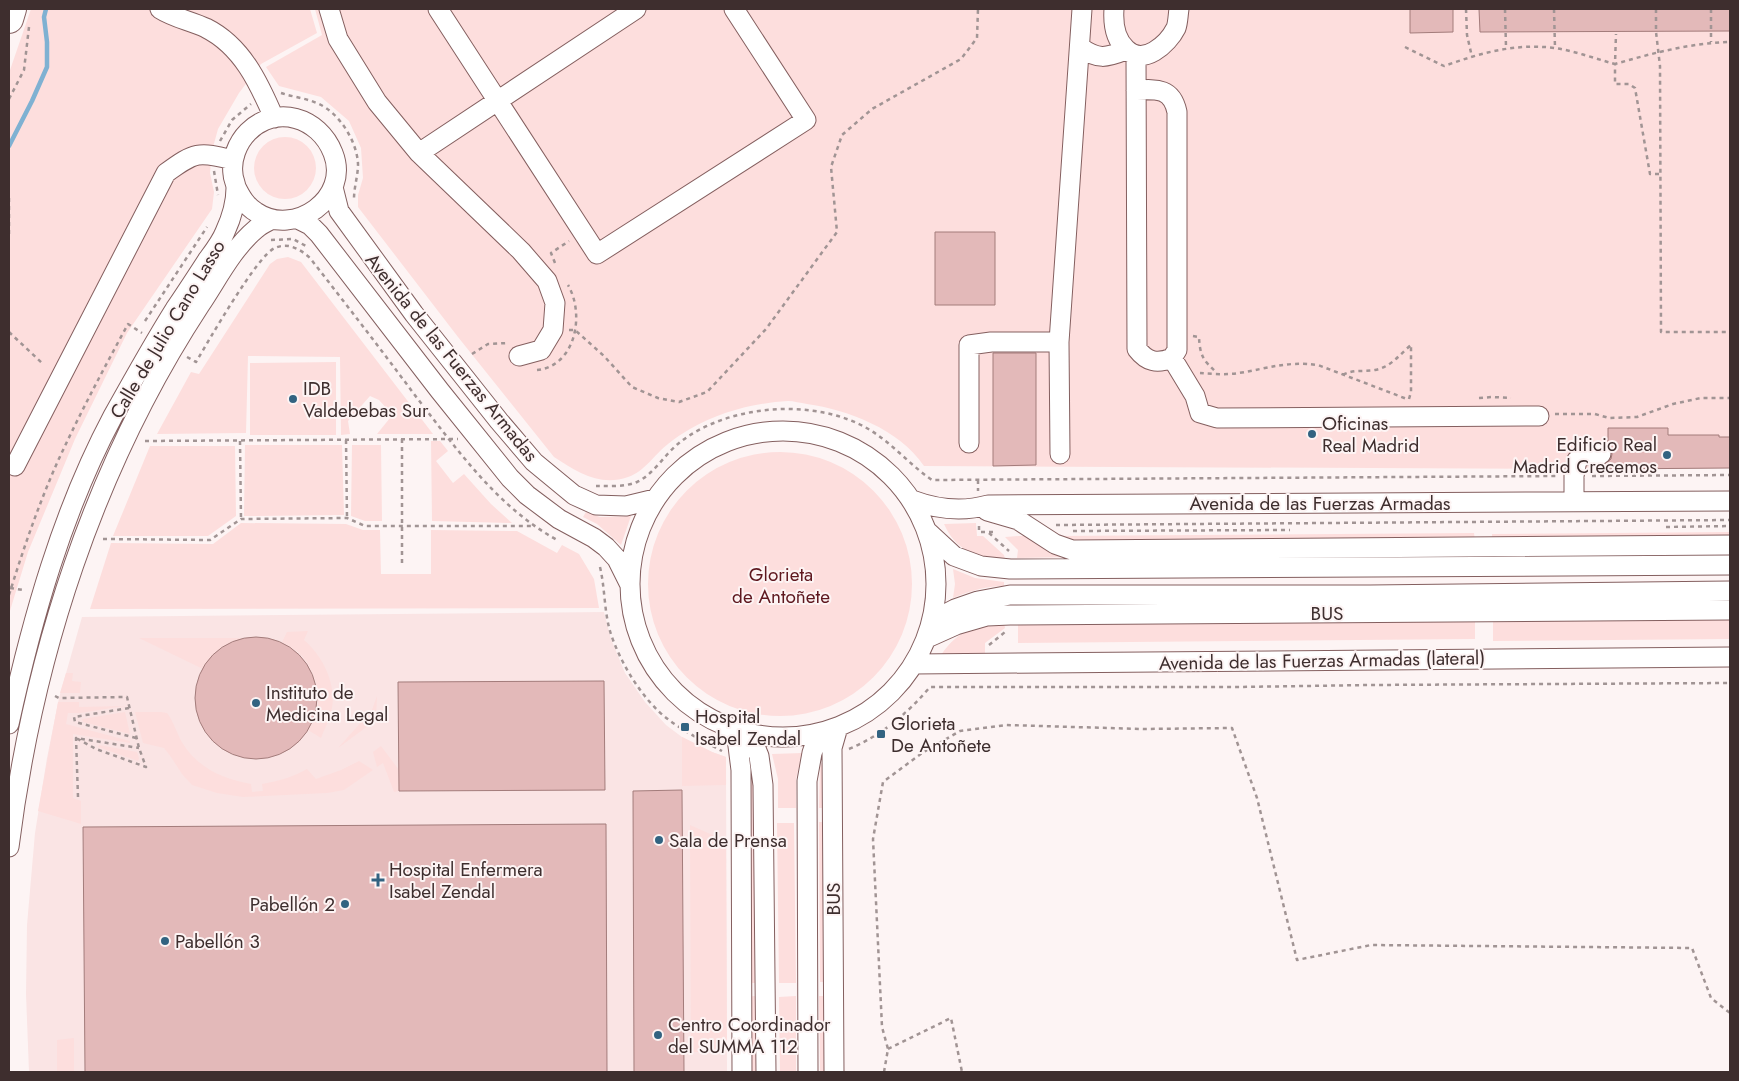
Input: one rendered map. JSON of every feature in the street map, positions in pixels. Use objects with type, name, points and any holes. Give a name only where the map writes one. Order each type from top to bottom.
[{"type":"street","points":[[160,9],[168,14],[207,28],[223,39],[253,72],[274,118]]},
{"type":"street","points":[[328,9],[338,39],[372,94],[419,152],[521,251],[547,281],[555,303],[553,330],[541,350],[518,356]]},
{"type":"street","points":[[438,9],[597,254],[806,120],[734,9]]},
{"type":"street","points":[[419,152],[636,9]]},
{"type":"street","points":[[1060,454],[1059,342],[1082,9]]},
{"type":"street","points":[[1114,9],[1116,34],[1131,52],[1136,90],[1137,350],[1144,358],[1154,362],[1175,364]]},
{"type":"street","points":[[1080,47],[1089,54],[1108,58],[1131,52],[1149,54],[1165,44],[1177,26],[1179,9]]},
{"type":"street","points":[[1136,90],[1157,90],[1168,94],[1175,101],[1177,112],[1178,336],[1175,364],[1195,396],[1200,413],[1217,418],[1539,416]]},
{"type":"street","points":[[290,117],[305,121],[318,130],[328,141],[335,156],[336,172],[333,187],[319,207],[298,219],[285,221],[272,219],[257,213],[244,202],[224,158],[259,123],[274,118],[290,117]]},
{"type":"street","points":[[15,466],[166,173],[188,157],[201,154],[224,158]]},
{"type":"street","name":"Avenida de las Fuerzas Armadas","points":[[333,187],[339,210],[402,298],[499,421],[534,462],[574,495],[596,505],[626,506],[655,499]]},
{"type":"street","name":"Calle de Julio Cano Lasso","points":[[9,724],[37,614],[72,507],[112,419],[138,371],[161,331],[224,233],[232,212],[236,188]]},
{"type":"street","name":"Calle de Julio Cano Lasso","points":[[9,847],[15,795],[37,692],[56,621],[91,516],[131,428],[177,341],[240,245],[256,228],[272,219]]},
{"type":"street","name":"Avenida de las Fuerzas Armadas","points":[[298,219],[310,225],[320,234],[510,478],[527,495],[559,519],[594,538],[606,547],[617,559],[629,583]]},
{"type":"street","points":[[969,443],[969,345],[991,342],[1059,342]]},
{"type":"street","points":[[762,432],[805,432],[827,437],[866,455],[888,473],[912,500],[928,532],[934,554],[936,599],[930,629],[914,664],[894,690],[868,712],[838,727],[819,733],[784,737],[743,732],[715,722],[695,710],[662,680],[640,641],[633,619],[629,583],[632,553],[641,525],[655,499],[684,466],[721,444],[741,436],[762,432]]},
{"type":"street","points":[[1574,502],[1574,476],[1577,460],[1585,455],[1601,454]]},
{"type":"street","name":"Avenida de las Fuerzas Armadas","points":[[912,500],[939,508],[979,508],[988,505],[1730,501]]},
{"type":"street","points":[[979,508],[1018,520],[1055,544],[1072,550],[1730,545]]},
{"type":"street","points":[[928,532],[954,556],[981,566],[1010,570],[1730,565]]},
{"type":"street","points":[[930,629],[955,609],[978,601],[1010,595],[1370,595],[1730,591]]},
{"type":"street","name":"BUS","points":[[930,629],[956,625],[987,616],[1010,615],[1730,610]]},
{"type":"street","name":"Avenida de las Fuerzas Armadas (lateral)","points":[[914,664],[1730,656]]},
{"type":"street","name":"BUS","points":[[834,1072],[832,748],[838,727]]},
{"type":"street","points":[[742,1072],[741,770],[743,732]]},
{"type":"street","points":[[743,732],[759,756],[764,785],[766,1072]]},
{"type":"street","points":[[808,1072],[807,781],[812,753],[819,733]]},
{"type":"path","points":[[553,330],[575,330],[604,356],[632,387],[658,398],[679,402],[707,392],[766,329],[836,232],[832,167],[842,135],[872,110],[961,59],[977,38],[978,9]]},
{"type":"path","points":[[1466,9],[1467,35],[1472,57]]},
{"type":"path","points":[[1505,9],[1506,48]]},
{"type":"path","points":[[1554,9],[1555,48]]},
{"type":"path","points":[[1656,9],[1660,66],[1661,332],[1730,332]]},
{"type":"path","points":[[1711,9],[1711,42]]},
{"type":"path","points":[[9,100],[24,70],[17,16]]},
{"type":"path","points":[[1616,34],[1615,84],[1629,84],[1635,88],[1650,174],[1660,174]]},
{"type":"path","points":[[1405,47],[1444,66],[1506,48],[1555,48],[1616,64],[1658,52],[1711,42],[1730,42]]},
{"type":"path","points":[[219,202],[214,178],[224,158],[221,137],[232,120],[255,99],[254,91],[269,85],[276,92],[320,104],[345,128],[354,144],[358,163],[354,202]]},
{"type":"path","points":[[9,198],[9,238]]},
{"type":"path","points":[[144,321],[211,222]]},
{"type":"path","points":[[196,362],[262,258],[269,250],[276,247],[284,245],[295,247],[310,258],[482,479],[517,513],[557,540]]},
{"type":"path","points":[[9,595],[56,465],[78,417],[128,324]]},
{"type":"path","points":[[9,332],[43,364]]},
{"type":"path","points":[[1178,336],[1199,337],[1200,350],[1204,361],[1218,374]]},
{"type":"path","points":[[1343,374],[1386,367],[1411,345],[1411,392],[1409,399]]},
{"type":"path","points":[[1175,364],[1218,374],[1238,373],[1286,363],[1318,365],[1415,401]]},
{"type":"path","points":[[1474,399],[1492,397],[1515,399]]},
{"type":"path","points":[[1539,416],[1551,414],[1595,414],[1609,418],[1636,417],[1673,404],[1701,398],[1730,398]]},
{"type":"path","points":[[595,486],[615,487],[637,482],[650,472],[679,443],[715,422],[749,413],[789,409],[819,412],[851,421],[869,430],[906,457],[918,470],[932,480],[1730,475]]},
{"type":"path","points":[[346,439],[347,518]]},
{"type":"path","points":[[402,439],[402,563]]},
{"type":"path","points":[[144,441],[459,439]]},
{"type":"path","points":[[240,440],[241,519]]},
{"type":"path","points":[[978,480],[979,532],[998,532]]},
{"type":"path","points":[[103,539],[210,540],[241,519],[347,518],[365,526],[542,526]]},
{"type":"path","points":[[1032,528],[1730,520]]},
{"type":"path","points":[[1659,527],[1730,526]]},
{"type":"path","points":[[1032,528],[1293,530]]},
{"type":"path","points":[[988,532],[1010,552]]},
{"type":"path","points":[[599,563],[610,631],[625,665],[645,696],[667,719],[686,732],[725,753]]},
{"type":"path","points":[[10,588],[23,590]]},
{"type":"path","points":[[989,645],[1010,629]]},
{"type":"path","points":[[847,750],[879,734],[903,716],[930,687],[1238,687],[1730,683]]},
{"type":"path","points":[[55,696],[59,698],[126,697],[138,748],[146,767],[96,750],[76,738]]},
{"type":"path","points":[[129,708],[74,717],[75,722],[136,738]]},
{"type":"path","points":[[884,1072],[888,1049],[882,1027],[873,839],[883,782],[922,753],[960,732],[1006,725],[1143,730],[1232,728],[1257,798],[1297,960],[1371,945],[1692,948],[1711,998],[1730,1013]]},
{"type":"path","points":[[76,738],[138,748]]},
{"type":"path","points":[[76,738],[78,797]]},
{"type":"path","points":[[888,1049],[951,1018],[962,1072]]},
{"type":"shaded area","name":"Hospital Enfermera Isabel Zendal","points":[[604,612],[611,639],[625,673],[645,702],[666,725],[682,737],[726,757],[727,1072],[29,1072],[26,994],[27,925],[35,833],[59,698],[82,617]]},
{"type":"green space","points":[[31,9],[310,9],[317,33],[261,64],[239,93],[218,129],[212,151],[210,173],[214,192],[212,209],[127,333],[75,439],[28,552],[9,614],[9,73]]},
{"type":"green space","points":[[315,9],[1730,9],[1730,468],[924,466],[901,442],[872,423],[839,411],[788,401],[763,404],[725,413],[701,423],[673,440],[634,475],[618,480],[598,479],[580,473],[554,457],[458,337],[358,207],[358,195],[363,178],[361,148],[349,121],[321,97],[279,86],[266,67],[322,35]]},
{"type":"green space","points":[[279,137],[291,137],[307,146],[314,156],[316,168],[314,180],[307,190],[291,199],[279,199],[268,194],[259,185],[254,174],[254,162],[259,151],[268,142]]},
{"type":"green space","points":[[288,257],[301,262],[433,434],[377,434],[390,418],[390,412],[379,400],[370,396],[348,421],[350,434],[341,435],[340,357],[248,356],[246,433],[157,434],[191,372],[199,374],[270,264],[277,259]]},
{"type":"green space","name":"IDB Valdebebas Sur","points":[[336,362],[336,435],[250,435],[250,363]]},
{"type":"green space","points":[[431,441],[440,441],[448,451],[436,461],[453,483],[464,474],[491,504],[512,523],[432,521]]},
{"type":"green space","points":[[245,445],[342,445],[344,515],[244,516]]},
{"type":"green space","points":[[352,445],[381,445],[382,521],[365,521],[351,516]]},
{"type":"green space","points":[[150,446],[235,446],[236,516],[208,536],[113,536]]},
{"type":"green space","name":"Glorieta de Antoñete","points":[[767,452],[793,452],[818,457],[842,467],[874,490],[890,510],[902,533],[910,558],[912,584],[910,610],[902,635],[890,658],[874,678],[854,694],[818,711],[793,716],[767,716],[742,711],[718,701],[686,678],[670,658],[653,622],[648,597],[648,571],[653,546],[663,522],[686,490],[706,474],[742,457]]},
{"type":"green space","points":[[586,512],[600,517],[631,516],[621,545],[597,524],[583,517]]},
{"type":"green space","points":[[241,523],[346,524],[363,530],[380,530],[381,574],[431,574],[431,530],[517,531],[557,553],[562,545],[579,554],[594,579],[599,608],[90,609],[111,543],[213,544]]},
{"type":"green space","points":[[976,523],[977,536],[983,536],[1004,555],[1005,559],[977,555],[961,547],[944,524]]},
{"type":"green space","points":[[1730,532],[1730,540],[1492,542],[1492,534]]},
{"type":"green space","points":[[1474,533],[1475,541],[1066,544],[1055,536]]},
{"type":"green space","points":[[1032,535],[1073,557],[1017,558],[1018,550],[1005,537]]},
{"type":"green space","points":[[953,569],[975,578],[1004,582],[1004,586],[978,589],[953,598],[955,584]]},
{"type":"green space","points":[[1475,617],[1475,639],[1018,643],[1018,621]]},
{"type":"green space","points":[[1730,617],[1730,639],[1493,641],[1493,619]]},
{"type":"green space","points":[[1004,622],[1005,628],[985,643],[985,654],[941,655],[955,639],[968,630]]},
{"type":"green space","points":[[308,631],[304,640],[323,663],[331,682],[333,702],[328,722],[321,738],[308,730],[314,721],[318,701],[315,680],[311,670],[299,653],[282,642],[287,632]]},
{"type":"green space","points":[[139,638],[243,638],[220,649],[203,669]]},
{"type":"green space","points":[[66,673],[73,673],[72,681],[81,682],[80,693],[60,693]]},
{"type":"green space","points":[[377,696],[376,720],[338,748],[372,710]]},
{"type":"green space","points":[[58,702],[79,702],[79,707],[124,706],[68,713],[66,724],[130,741],[130,743],[73,734],[73,798],[81,801],[81,824],[38,811]]},
{"type":"green space","points":[[125,712],[130,734],[83,722],[82,719]]},
{"type":"green space","points":[[135,712],[167,713],[189,753],[213,772],[251,784],[252,792],[263,791],[262,784],[286,778],[307,769],[316,779],[359,761],[373,770],[344,790],[327,793],[243,797],[217,793],[192,785],[164,748],[143,743]]},
{"type":"green space","points":[[682,737],[726,757],[726,785],[682,786]]},
{"type":"green space","points":[[99,745],[137,752],[138,761],[98,747]]},
{"type":"green space","points":[[381,746],[399,770],[399,791],[394,792],[383,763],[377,767],[373,752]]},
{"type":"green space","points":[[827,751],[828,808],[819,808],[820,767]]},
{"type":"green space","points":[[747,753],[753,774],[755,983],[746,983]]},
{"type":"green space","points":[[802,753],[796,779],[796,808],[778,808],[778,779],[772,754]]},
{"type":"green space","points":[[819,822],[828,822],[830,982],[820,982]]},
{"type":"green space","points":[[777,823],[794,823],[796,983],[779,983]]},
{"type":"green space","points":[[690,825],[726,841],[727,1052],[691,1052]]},
{"type":"green space","points":[[755,996],[756,1072],[747,1072],[746,997]]},
{"type":"green space","points":[[796,996],[796,1072],[780,1072],[779,997]]},
{"type":"green space","points":[[819,996],[828,996],[829,1072],[820,1072]]},
{"type":"green space","points":[[74,1038],[74,1072],[57,1072],[57,1040]]},
{"type":"building","points":[[1410,9],[1453,9],[1453,32],[1410,33]]},
{"type":"building","points":[[1479,9],[1730,9],[1730,31],[1480,32]]},
{"type":"building","points":[[935,232],[995,232],[995,305],[935,305]]},
{"type":"building","points":[[993,353],[1036,353],[1036,465],[993,466]]},
{"type":"building","name":"Edificio Real Madrid Crecemos","points":[[1608,428],[1668,428],[1668,435],[1719,435],[1719,437],[1730,437],[1730,468],[1604,469],[1604,465],[1611,459],[1612,454],[1610,447],[1604,443],[1604,441],[1608,441]]},
{"type":"building","name":"Instituto de Medicina Legal","points":[[256,637],[268,638],[279,642],[290,647],[299,655],[307,664],[312,675],[316,686],[316,710],[312,721],[307,732],[299,741],[290,749],[279,754],[268,758],[256,759],[244,758],[233,754],[222,749],[213,741],[205,732],[200,721],[196,710],[195,698],[196,686],[200,675],[205,664],[213,655],[222,647],[233,642],[244,638]]},
{"type":"building","points":[[604,681],[605,790],[399,791],[398,682]]},
{"type":"building","points":[[682,790],[684,1072],[634,1072],[633,791]]},
{"type":"building","points":[[606,824],[607,1072],[85,1072],[83,827]]},
{"type":"waterway","points":[[9,146],[47,67],[44,17],[46,9]]},
{"type":"place","name":"IDB Valdebebas Sur","points":[[293,399]]},
{"type":"place","name":"Oficinas Real Madrid","points":[[1312,434]]},
{"type":"place","name":"Edificio Real Madrid Crecemos","points":[[1667,455]]},
{"type":"place","name":"Instituto de Medicina Legal","points":[[256,703]]},
{"type":"place","name":"Hospital Isabel Zendal","points":[[685,727]]},
{"type":"place","name":"Glorieta De Antoñete","points":[[881,734]]},
{"type":"place","name":"Sala de Prensa","points":[[659,840]]},
{"type":"place","name":"Hospital Enfermera Isabel Zendal","points":[[378,880]]},
{"type":"place","name":"Pabellón 2","points":[[345,904]]},
{"type":"place","name":"Pabellón 3","points":[[165,941]]},
{"type":"place","name":"Centro Coordinador del SUMMA 112","points":[[658,1035]]}]
